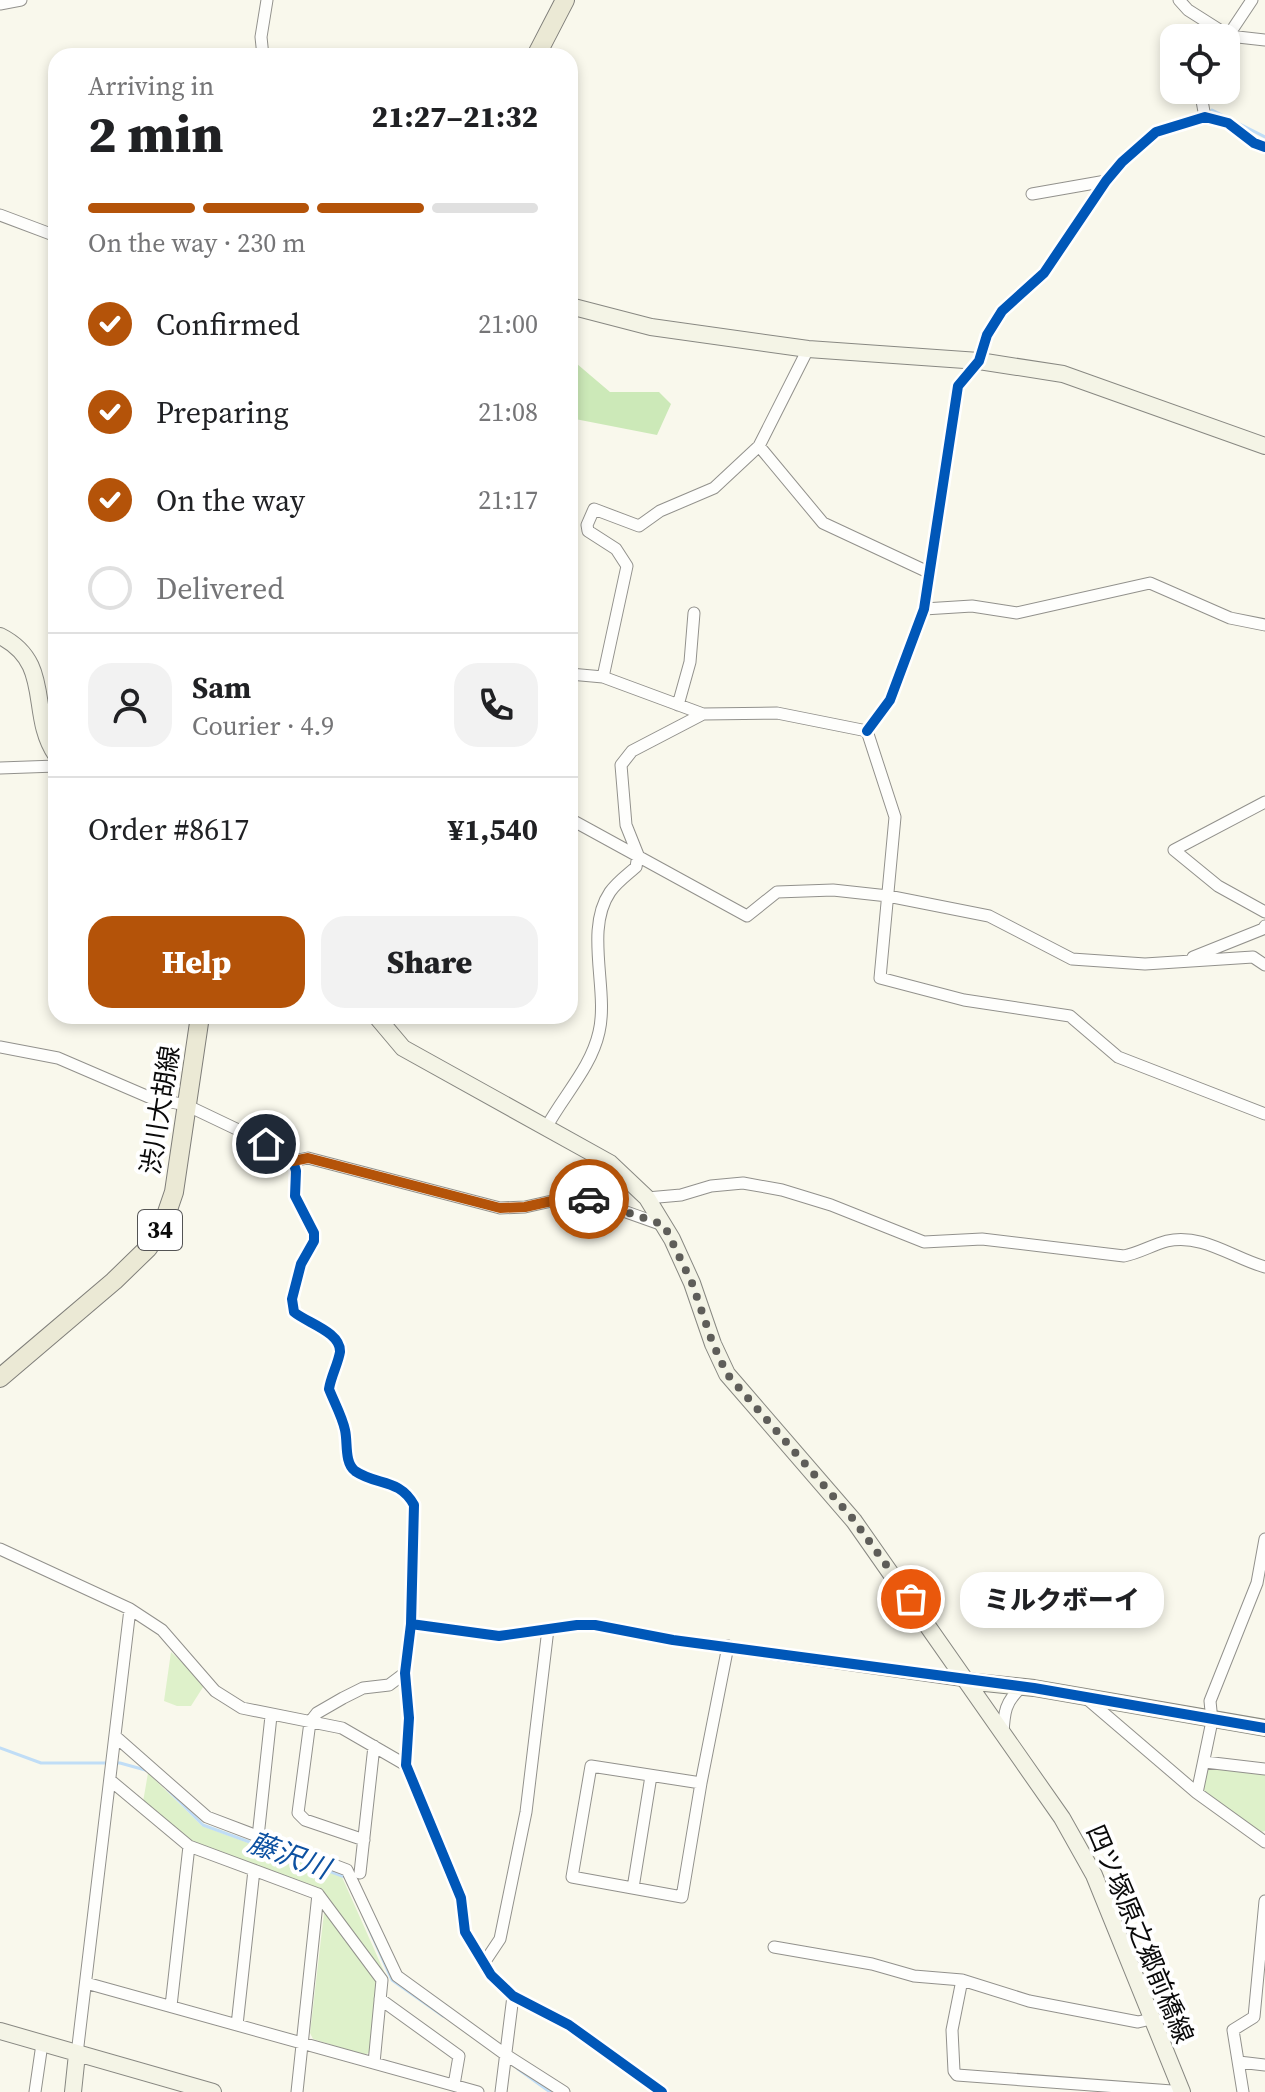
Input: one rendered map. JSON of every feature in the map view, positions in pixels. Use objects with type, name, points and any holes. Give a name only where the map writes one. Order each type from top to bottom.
[{"type":"main road","points":[[540,48],[565,0]]},
{"type":"main road","points":[[578,308],[651,327],[808,349],[979,361],[1063,374],[1265,446]]},
{"type":"main road","points":[[0,636],[12,642],[29,661],[48,740]]},
{"type":"main road","name":"渋川大胡線","points":[[0,1378],[114,1281],[148,1248],[162,1227],[174,1192],[199,1024]]},
{"type":"main road","name":"四ツ塚原之郷前橋線","points":[[383,1024],[403,1048],[610,1163],[647,1198],[692,1283],[727,1374],[853,1519],[1054,1805],[1081,1849],[1181,2091]]},
{"type":"main road","points":[[966,1681],[1022,1687],[1265,1728]]},
{"type":"main road","points":[[0,2031],[213,2092]]},
{"type":"main road","points":[[73,2092],[77,2054]]},
{"type":"street","points":[[0,4],[21,0]]},
{"type":"street","points":[[262,48],[267,0]]},
{"type":"street","points":[[1179,0],[1208,24]]},
{"type":"street","points":[[1236,24],[1252,0]]},
{"type":"street","points":[[1240,39],[1265,40]]},
{"type":"street","points":[[1203,104],[1205,117]]},
{"type":"street","points":[[867,731],[890,700],[924,609],[958,386],[979,361],[987,335],[1002,311],[1044,273],[1106,181],[1156,132],[1205,117],[1228,123],[1254,143],[1265,147]]},
{"type":"street","points":[[1032,194],[1106,181]]},
{"type":"street","points":[[0,215],[48,233]]},
{"type":"street","points":[[603,677],[627,566],[616,549],[588,531],[587,525],[594,509],[639,526],[660,511],[714,488],[759,446],[808,349]]},
{"type":"street","points":[[759,446],[823,523],[928,572]]},
{"type":"street","points":[[924,609],[972,606],[1017,613],[1150,583],[1230,618],[1265,625]]},
{"type":"street","points":[[678,705],[690,662],[694,613]]},
{"type":"street","points":[[578,675],[603,677],[703,714],[777,713],[867,731]]},
{"type":"street","points":[[546,1128],[596,1043],[601,1020],[600,920],[608,895],[636,867],[638,855],[626,825],[621,765],[632,751],[703,714]]},
{"type":"street","points":[[867,731],[895,817],[880,978],[964,1000],[1070,1016],[1118,1057],[1265,1114]]},
{"type":"street","points":[[0,768],[48,767]]},
{"type":"street","points":[[1265,802],[1174,850],[1218,886],[1265,912]]},
{"type":"street","points":[[578,823],[747,916],[777,892],[833,890],[888,896],[989,916],[1072,959],[1145,964],[1253,957],[1265,965]]},
{"type":"street","points":[[1177,962],[1264,929]]},
{"type":"street","points":[[0,1047],[58,1058],[151,1098],[186,1105],[251,1136],[293,1161],[308,1158],[500,1208],[525,1207],[574,1196],[587,1198],[664,1225]]},
{"type":"street","points":[[293,1161],[296,1171],[295,1196],[314,1233],[314,1241],[301,1264],[292,1299],[294,1312],[335,1337],[339,1346],[340,1355],[329,1389],[345,1428],[348,1462],[353,1470],[397,1486],[408,1494],[414,1505],[411,1624],[405,1673],[409,1718],[406,1765],[461,1898],[465,1932],[491,1975],[513,1996],[569,2025],[662,2092]]},
{"type":"street","points":[[647,1198],[743,1183],[782,1190],[831,1205],[924,1242],[982,1239],[1124,1256],[1168,1241],[1182,1241],[1217,1246],[1265,1267]]},
{"type":"street","points":[[1197,1793],[1212,1721],[1210,1701],[1257,1583],[1265,1539]]},
{"type":"street","points":[[0,1549],[130,1609],[162,1630],[215,1691],[242,1708],[342,1728],[406,1765]]},
{"type":"street","points":[[77,2054],[130,1609]]},
{"type":"street","points":[[411,1624],[499,1636],[595,1625],[673,1640],[966,1681]]},
{"type":"street","points":[[484,1963],[500,1939],[526,1812],[548,1629]]},
{"type":"street","points":[[701,1783],[591,1766],[572,1877],[682,1897],[728,1646]]},
{"type":"street","points":[[364,1840],[305,1820],[298,1813],[310,1722],[317,1713],[343,1698],[363,1688],[389,1685],[405,1673]]},
{"type":"street","points":[[1003,1734],[1004,1711],[1010,1697],[1022,1687]]},
{"type":"street","points":[[1086,1698],[1197,1793],[1265,1842]]},
{"type":"street","points":[[258,1837],[271,1716]]},
{"type":"street","points":[[116,1737],[207,1817],[347,1870],[397,1976],[506,2055],[564,2092]]},
{"type":"street","points":[[360,1873],[374,1746]]},
{"type":"street","points":[[1205,1762],[1265,1769]]},
{"type":"street","points":[[633,1888],[651,1776]]},
{"type":"street","points":[[110,1780],[189,1846],[318,1894],[382,1980],[374,2063]]},
{"type":"street","points":[[171,2006],[189,1846]]},
{"type":"street","points":[[237,2025],[254,1870]]},
{"type":"street","points":[[297,2092],[318,1894]]},
{"type":"street","points":[[1243,2092],[1233,2030],[1254,2017],[1265,1901]]},
{"type":"street","points":[[774,1947],[872,1964],[914,1976],[962,1980],[1029,2001],[1138,2022],[1151,2019]]},
{"type":"street","points":[[962,1980],[952,2030],[954,2071],[957,2075],[1181,2091]]},
{"type":"street","points":[[86,1983],[478,2092]]},
{"type":"street","points":[[501,2092],[513,1996]]},
{"type":"street","points":[[380,1999],[459,2056],[454,2085]]},
{"type":"street","points":[[35,2092],[42,2044]]},
{"type":"street","points":[[1239,2062],[1265,2065]]},
{"type":"green space","points":[[578,365],[610,392],[659,392],[671,404],[657,435],[578,420]]},
{"type":"green space","points":[[171,1652],[205,1684],[191,1706],[177,1706],[164,1701]]},
{"type":"green space","points":[[1209,1767],[1265,1773],[1265,1831],[1261,1832],[1203,1792]]},
{"type":"green space","points":[[148,1773],[202,1826],[342,1877],[385,1978],[321,1890],[192,1842],[143,1802]]},
{"type":"green space","points":[[324,1913],[328,1914],[379,1981],[370,2052],[365,2055],[313,2039],[310,2033]]},
{"type":"waterway","points":[[1212,110],[1265,137]]},
{"type":"waterway","name":"藤沢川","points":[[0,1748],[41,1763],[120,1763],[149,1771]]},
{"type":"waterway","name":"藤沢川","points":[[168,1790],[203,1825],[345,1877]]},
{"type":"waterway","name":"藤沢川","points":[[365,1920],[392,1980],[443,2016]]},
{"type":"waterway","name":"藤沢川","points":[[518,2069],[550,2092]]},
{"type":"cycle path","points":[[867,731],[890,700],[924,609],[958,386],[979,361],[987,335],[1002,311],[1044,273],[1106,181],[1156,132],[1205,117],[1228,123],[1254,143],[1265,147]]},
{"type":"cycle path","points":[[293,1161],[296,1171],[295,1196],[314,1233],[314,1241],[301,1264],[292,1299],[294,1312],[329,1333],[339,1345],[339,1357],[329,1389],[344,1425],[352,1467],[363,1476],[402,1490],[414,1505],[411,1624],[405,1673],[409,1718],[406,1765],[461,1898],[465,1932],[491,1975],[513,1996],[569,2025],[662,2092]]},
{"type":"cycle path","points":[[411,1624],[499,1636],[595,1625],[673,1640],[1034,1688],[1265,1728]]},
{"type":"way so far","points":[[589,1199],[664,1225],[692,1283],[727,1374],[853,1519],[911,1599]]},
{"type":"place","name":"ミルクボーイ","points":[[911,1599]]},
{"type":"route","points":[[266,1144],[293,1161],[308,1158],[500,1208],[525,1207],[574,1196],[589,1199]]}]
